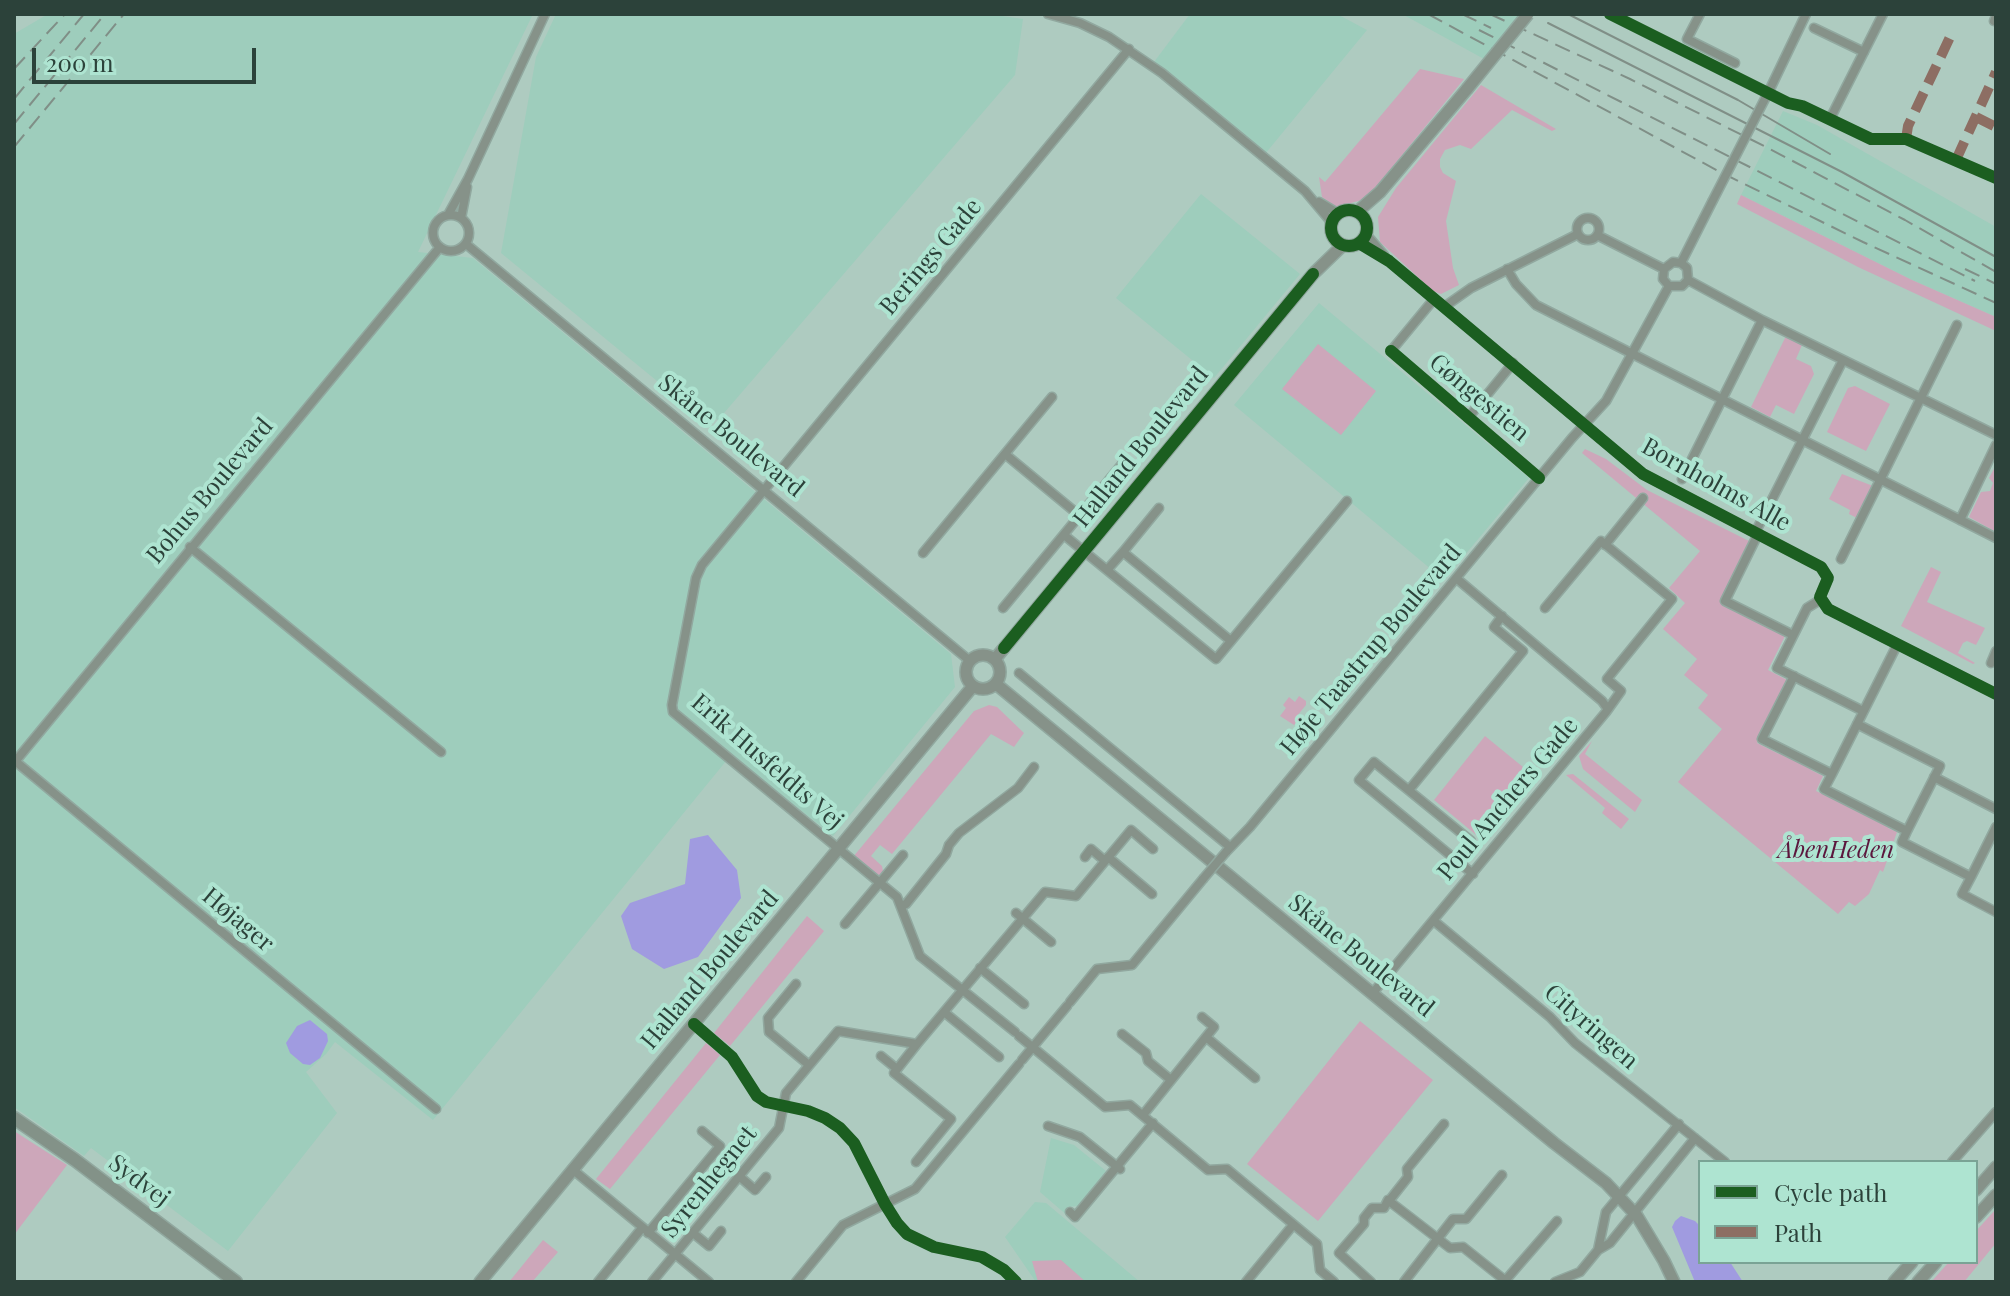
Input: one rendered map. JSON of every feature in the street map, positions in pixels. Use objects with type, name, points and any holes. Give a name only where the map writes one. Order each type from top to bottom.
[{"type":"main road","name":"Sydvej","points":[[14,1118],[75,1160],[236,1282]]},
{"type":"street","points":[[448,215],[461,218],[469,229],[466,244],[456,250],[440,247],[434,238],[434,227],[448,215],[468,179],[545,14]]},
{"type":"street","points":[[1048,14],[1080,23],[1129,49],[1162,73],[1336,218],[1339,242],[1350,246],[1362,238],[1361,216],[1528,14]]},
{"type":"street","points":[[1700,14],[1687,39],[1735,63]]},
{"type":"street","points":[[1681,263],[1806,14]]},
{"type":"street","points":[[1830,119],[1883,14]]},
{"type":"street","points":[[1814,28],[1864,52]]},
{"type":"street","name":"Berings Gade","points":[[763,491],[1129,49]]},
{"type":"street","points":[[461,218],[468,179]]},
{"type":"street","points":[[1336,218],[1349,211],[1361,216]]},
{"type":"street","points":[[1589,217],[1598,224],[1597,235],[1593,239],[1586,240],[1578,234],[1578,222],[1589,217]]},
{"type":"street","points":[[1444,307],[1461,294],[1578,234]]},
{"type":"street","points":[[1597,235],[1664,269]]},
{"type":"street","name":"Bornholms Alle","points":[[1362,238],[1643,474],[1825,570],[1828,578],[1820,600]]},
{"type":"street","name":"Halland Boulevard","points":[[995,659],[1339,242]]},
{"type":"street","name":"Skåne Boulevard","points":[[466,244],[970,661]]},
{"type":"street","name":"Bohus Boulevard","points":[[14,762],[440,247]]},
{"type":"street","points":[[1673,262],[1681,263],[1688,272],[1688,280],[1678,288],[1669,286],[1663,279],[1664,269],[1673,262]]},
{"type":"street","points":[[1507,269],[1516,284],[1536,305],[1996,538]]},
{"type":"street","points":[[1688,280],[1762,320],[1996,435]]},
{"type":"street","name":"Høje Taastrup Boulevard","points":[[796,1282],[843,1225],[915,1189],[1097,969],[1132,965],[1606,401],[1669,286]]},
{"type":"street","points":[[1391,351],[1434,299]]},
{"type":"street","points":[[1682,479],[1762,320]]},
{"type":"street","points":[[1841,559],[1957,325]]},
{"type":"street","points":[[1793,635],[1725,601],[1843,360]]},
{"type":"street","points":[[1468,418],[1513,363]]},
{"type":"street","points":[[923,553],[1052,397]]},
{"type":"street","points":[[1960,520],[1996,445]]},
{"type":"street","points":[[1005,454],[1080,516]]},
{"type":"street","points":[[1003,608],[1123,463]]},
{"type":"street","name":"Erik Husfeldts Vej","points":[[763,491],[699,572],[673,712],[838,849]]},
{"type":"street","points":[[1605,545],[1643,498]]},
{"type":"street","points":[[1064,535],[1216,659],[1347,501]]},
{"type":"street","points":[[1107,570],[1159,508]]},
{"type":"street","points":[[1545,608],[1601,541],[1672,599],[1607,679],[1621,691],[1607,708]]},
{"type":"street","points":[[190,547],[441,752]]},
{"type":"street","points":[[1123,552],[1231,641]]},
{"type":"street","name":"Poul Anchers Gade","points":[[1372,994],[1607,708],[1456,578]]},
{"type":"street","points":[[1863,711],[1777,668],[1807,608],[1820,600],[1828,609],[1996,695]]},
{"type":"street","points":[[1409,790],[1523,651],[1494,627],[1502,616]]},
{"type":"street","points":[[1897,645],[1824,789],[1907,831]]},
{"type":"street","points":[[1991,663],[1996,651]]},
{"type":"street","points":[[985,655],[995,659],[1001,672],[996,684],[985,689],[973,686],[966,674],[970,661],[985,655]]},
{"type":"street","points":[[1019,673],[1228,850]]},
{"type":"street","points":[[1794,676],[1762,739],[1832,774]]},
{"type":"street","name":"Skåne Boulevard","points":[[996,684],[1620,1197],[1651,1237],[1674,1282]]},
{"type":"street","name":"Halland Boulevard","points":[[480,1282],[973,686]]},
{"type":"street","points":[[1857,724],[1940,766],[1902,842],[1971,877]]},
{"type":"street","name":"Højager","points":[[14,762],[436,1109]]},
{"type":"street","points":[[1456,860],[1471,841],[1374,762],[1359,780],[1456,860],[1473,874]]},
{"type":"street","points":[[901,906],[906,904],[946,854],[959,833],[1018,788],[1034,767]]},
{"type":"street","points":[[1934,777],[1996,809]]},
{"type":"street","points":[[1996,827],[1962,894],[1996,912]]},
{"type":"street","points":[[916,1162],[951,1119],[894,1073],[897,1069],[963,990],[1019,915],[1038,903],[1045,892],[1076,896],[1131,830],[1153,849]]},
{"type":"street","points":[[838,849],[897,897],[920,956],[1105,1107],[1130,1105],[1208,1170],[1227,1169],[1317,1244],[1320,1270],[1334,1282]]},
{"type":"street","points":[[1085,857],[1091,849],[1152,894]]},
{"type":"street","points":[[845,924],[903,855]]},
{"type":"street","points":[[1019,915],[1051,942]]},
{"type":"street","name":"Cityringen","points":[[1434,921],[1550,1017],[1575,1043],[1722,1160]]},
{"type":"street","points":[[980,968],[1024,1004]]},
{"type":"street","points":[[796,984],[768,1018],[769,1032],[809,1065]]},
{"type":"street","points":[[944,1012],[999,1057]]},
{"type":"street","points":[[1143,1115],[1214,1027],[1202,1017]]},
{"type":"street","name":"Syrenhegnet","points":[[656,1281],[779,1128],[784,1096],[838,1031],[917,1044]]},
{"type":"street","points":[[1122,1034],[1146,1053],[1148,1061],[1171,1080]]},
{"type":"street","points":[[1206,1037],[1255,1078]]},
{"type":"street","points":[[881,1056],[897,1069]]},
{"type":"street","points":[[1954,1160],[1996,1112]]},
{"type":"street","points":[[1070,1212],[1075,1217],[1153,1123]]},
{"type":"street","points":[[1371,1282],[1339,1253],[1364,1224],[1364,1218],[1372,1208],[1384,1208],[1387,1199],[1408,1177],[1407,1169],[1444,1124]]},
{"type":"street","points":[[1598,1250],[1604,1215],[1679,1124]]},
{"type":"street","points":[[1048,1126],[1080,1137],[1118,1168]]},
{"type":"street","points":[[598,1282],[720,1146],[702,1131]]},
{"type":"street","points":[[1555,1282],[1580,1272],[1598,1250],[1610,1243],[1695,1138]]},
{"type":"street","points":[[1978,1188],[1996,1167]]},
{"type":"street","points":[[572,1169],[709,1282]]},
{"type":"street","points":[[1404,1282],[1453,1219],[1466,1219],[1502,1175]]},
{"type":"street","points":[[739,1176],[755,1190],[766,1177]]},
{"type":"street","points":[[1394,1178],[1402,1185]]},
{"type":"street","points":[[1978,1215],[1996,1195]]},
{"type":"street","points":[[1387,1199],[1450,1248],[1463,1247],[1506,1282],[1557,1221]]},
{"type":"street","points":[[1246,1282],[1293,1225]]},
{"type":"street","points":[[693,1233],[709,1246],[721,1231]]},
{"type":"street","points":[[1894,1282],[1910,1264]]},
{"type":"street","points":[[1918,1282],[1934,1264]]},
{"type":"shaded area","points":[[48,14],[533,14],[418,252],[473,258],[951,654],[955,687],[833,836],[731,755],[433,1120],[335,1042],[306,1072],[337,1113],[228,1251],[91,1148],[84,1156],[14,1107],[14,34]]},
{"type":"shaded area","points":[[556,14],[988,14],[1023,19],[1015,75],[718,420],[668,390],[501,253],[536,57]]},
{"type":"shaded area","points":[[1190,14],[1337,14],[1367,30],[1265,154],[1154,62]]},
{"type":"shaded area","points":[[1402,14],[1521,14],[1484,59]]},
{"type":"shaded area","points":[[1783,111],[1817,125],[1996,227],[1996,317],[1912,280],[1741,195]]},
{"type":"shaded area","points":[[1201,194],[1300,274],[1214,378],[1116,298]]},
{"type":"shaded area","points":[[1319,303],[1529,478],[1444,580],[1234,405]]},
{"type":"shaded area","points":[[708,835],[737,870],[741,898],[698,957],[664,969],[632,949],[621,916],[630,903],[685,884],[690,839]]},
{"type":"shaded area","points":[[310,1020],[327,1034],[328,1041],[320,1058],[310,1065],[303,1064],[290,1053],[286,1043],[297,1026]]},
{"type":"shaded area","points":[[1051,1138],[1074,1145],[1106,1171],[1078,1206],[1068,1207],[1065,1212],[1069,1217],[1040,1192]]},
{"type":"shaded area","points":[[1035,1202],[1046,1203],[1140,1282],[1036,1282],[1005,1237]]},
{"type":"shaded area","points":[[1681,1216],[1698,1224],[1698,1264],[1731,1264],[1743,1282],[1695,1282],[1672,1227]]},
{"type":"green space","points":[[1420,69],[1464,79],[1373,191],[1362,200],[1336,207],[1322,197],[1319,177],[1325,182]]},
{"type":"green space","points":[[1481,85],[1556,129],[1552,131],[1512,110],[1471,149],[1460,145],[1445,150],[1440,167],[1443,173],[1456,181],[1446,221],[1453,268],[1459,285],[1441,294],[1433,291],[1380,242],[1378,217],[1396,188]]},
{"type":"green space","points":[[1741,195],[1912,280],[1996,317],[1996,331],[1858,267],[1737,204]]},
{"type":"green space","points":[[1786,336],[1802,345],[1796,359],[1811,366],[1814,374],[1794,414],[1776,405],[1770,417],[1751,407]]},
{"type":"green space","points":[[1318,344],[1376,391],[1341,435],[1282,389]]},
{"type":"green space","points":[[1855,386],[1890,404],[1866,451],[1827,432],[1848,388]]},
{"type":"green space","name":"ÅbenHeden","points":[[1585,449],[1606,459],[1647,490],[1757,545],[1727,604],[1785,636],[1768,670],[1789,681],[1757,743],[1812,766],[1811,770],[1823,776],[1816,791],[1835,800],[1837,798],[1890,825],[1888,828],[1897,832],[1883,872],[1880,870],[1869,894],[1855,906],[1849,902],[1838,914],[1678,782],[1722,729],[1698,708],[1708,695],[1684,675],[1697,659],[1663,629],[1685,603],[1669,588],[1700,551],[1582,453]]},
{"type":"green space","points":[[1996,465],[1996,532],[1969,517],[1981,492],[1990,491],[1993,483],[1989,478]]},
{"type":"green space","points":[[1842,474],[1873,486],[1857,518],[1849,514],[1850,510],[1829,499]]},
{"type":"green space","points":[[1931,567],[1941,572],[1927,602],[1985,628],[1976,645],[1967,641],[1958,653],[1973,664],[1901,626]]},
{"type":"green space","points":[[1299,696],[1306,701],[1306,705],[1294,725],[1280,716],[1289,697],[1295,702]]},
{"type":"green space","points":[[989,705],[997,707],[1024,733],[1014,747],[991,734],[892,854],[880,845],[871,856],[882,866],[880,875],[853,857],[974,711]]},
{"type":"green space","points":[[1485,736],[1534,776],[1481,839],[1434,800]]},
{"type":"green space","points":[[1592,741],[1585,754],[1642,800],[1635,812],[1583,769],[1579,756]]},
{"type":"green space","points":[[1573,774],[1629,819],[1621,829],[1602,813],[1605,808],[1566,775]]},
{"type":"green space","points":[[807,916],[824,931],[730,1046],[714,1033]]},
{"type":"green space","points":[[1360,1021],[1433,1080],[1318,1221],[1247,1164]]},
{"type":"green space","points":[[706,1043],[720,1055],[610,1189],[596,1179]]},
{"type":"green space","points":[[14,1131],[67,1165],[14,1235]]},
{"type":"green space","points":[[1996,1209],[1996,1243],[1964,1282],[1931,1282],[1947,1264],[1978,1264],[1978,1229]]},
{"type":"green space","points":[[543,1240],[558,1252],[532,1282],[509,1282]]},
{"type":"green space","points":[[1061,1260],[1086,1282],[1038,1282],[1032,1261]]},
{"type":"tram line","points":[[1568,14],[1738,100],[1830,154]]},
{"type":"tram line","points":[[1548,23],[1842,172],[1996,257]]},
{"type":"railway","points":[[14,69],[65,14]]},
{"type":"railway","points":[[14,99],[84,14]]},
{"type":"railway","points":[[14,124],[105,14]]},
{"type":"railway","points":[[14,147],[124,14]]},
{"type":"railway","points":[[1428,14],[1720,172],[1996,303]]},
{"type":"railway","points":[[1462,14],[1491,28]]},
{"type":"railway","points":[[1490,14],[1766,147],[1996,272]]},
{"type":"railway","points":[[1479,30],[1975,281]]},
{"type":"railway","points":[[1965,269],[1996,284]]},
{"type":"marked path","points":[[1906,139],[1908,126],[1951,35],[1949,30]]},
{"type":"marked path","points":[[1956,160],[1996,72]]},
{"type":"marked path","points":[[1976,117],[1996,127]]},
{"type":"cycle path","points":[[1610,14],[1788,103],[1802,106],[1871,139],[1906,139],[1996,178]]},
{"type":"cycle path","points":[[1349,210],[1361,216],[1367,228],[1361,240],[1349,246],[1337,240],[1331,228],[1337,216],[1349,210]]},
{"type":"cycle path","points":[[1359,243],[1389,261],[1643,474],[1821,567],[1828,578],[1820,597],[1828,609],[1996,694]]},
{"type":"cycle path","points":[[1004,648],[1313,274]]},
{"type":"cycle path","name":"Gøngestien","points":[[1391,351],[1539,478]]},
{"type":"cycle path","points":[[694,1024],[732,1057],[757,1096],[766,1102],[808,1111],[840,1128],[854,1143],[885,1204],[907,1234],[934,1247],[982,1257],[1004,1270],[1016,1282]]}]
